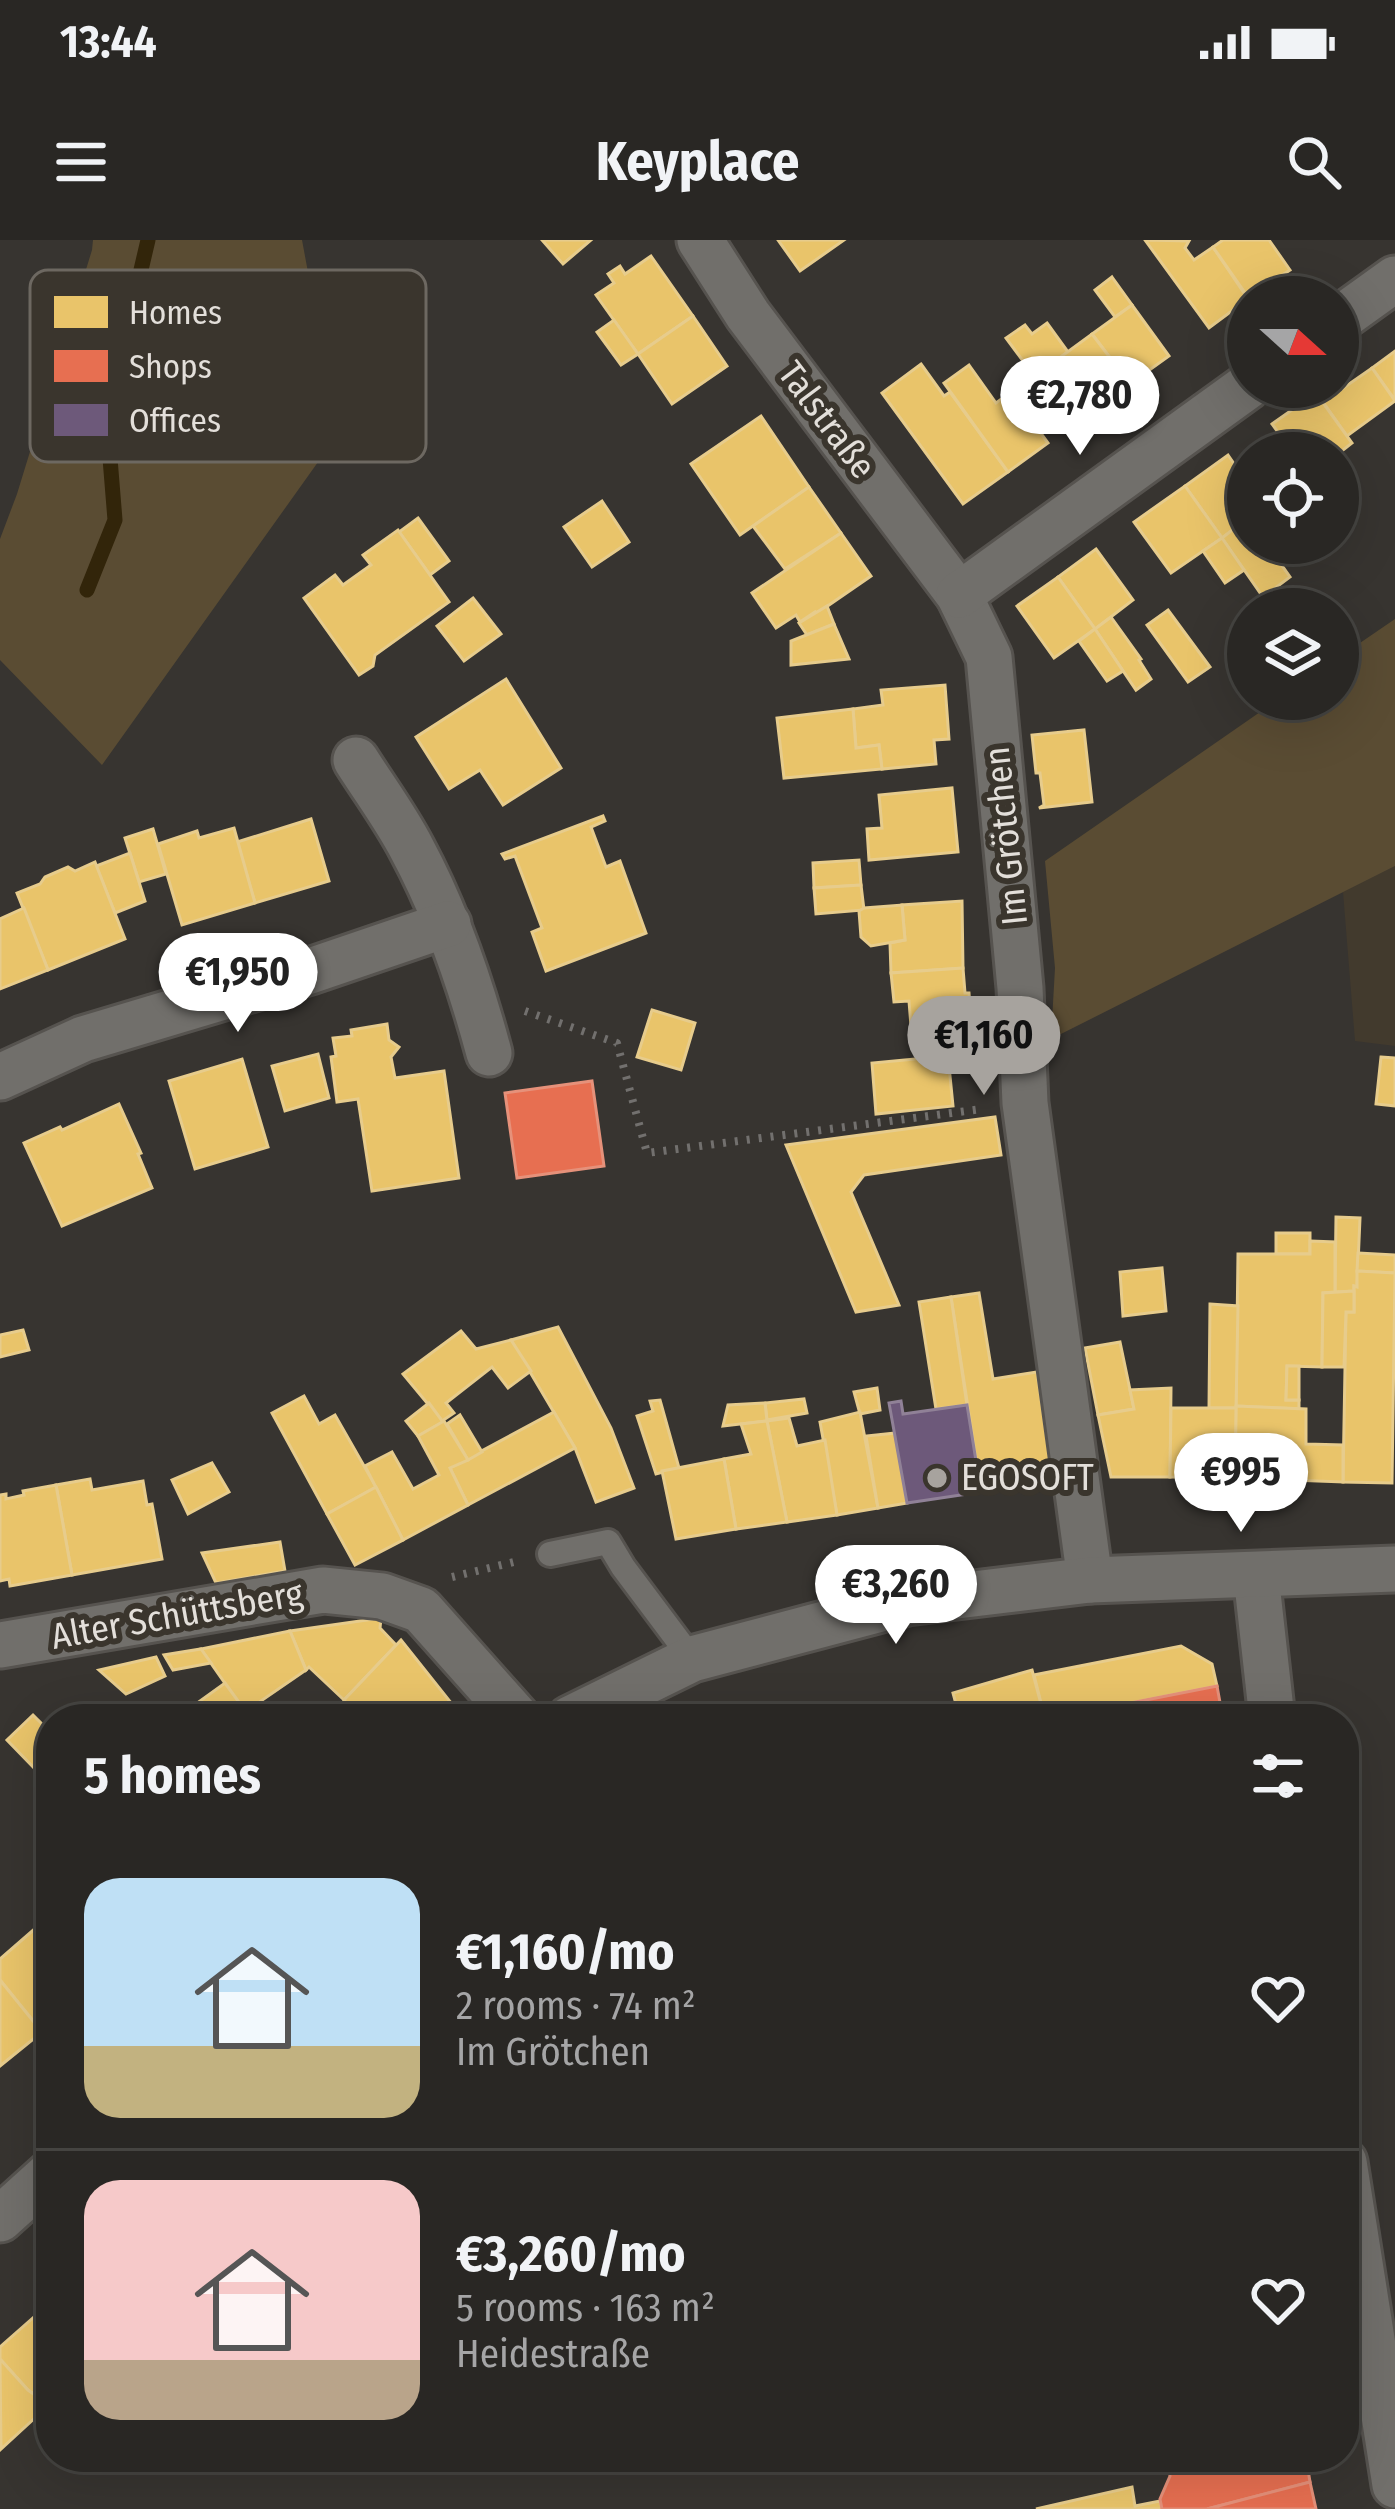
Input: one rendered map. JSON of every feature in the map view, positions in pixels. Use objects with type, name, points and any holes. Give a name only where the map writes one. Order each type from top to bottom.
[{"type":"street","name":"Talstraße","points":[[700,240],[748,315],[959,596]]},
{"type":"street","points":[[1359,305],[1395,279]]},
{"type":"street","points":[[959,596],[1227,401]]},
{"type":"street","name":"Im Grötchen","points":[[959,596],[988,657],[1021,988],[1025,1103],[1090,1580]]},
{"type":"street","points":[[356,760],[411,846],[448,924],[489,1053]]},
{"type":"street","points":[[0,1078],[83,1039],[448,924]]},
{"type":"street","points":[[600,1704],[692,1659],[907,1602],[1090,1580],[1395,1569]]},
{"type":"street","points":[[1256,1576],[1270,1704]]},
{"type":"street","name":"Alter Schüttsberg","points":[[0,1645],[322,1590],[382,1596],[421,1610],[505,1704]]},
{"type":"street","points":[[0,2219],[36,2187]]},
{"type":"street","points":[[1359,2326],[1395,2485]]},
{"type":"lane","points":[[550,1554],[608,1542],[692,1659]]},
{"type":"path","points":[[473,994],[617,1043],[646,1153],[1025,1103]]},
{"type":"path","points":[[382,1596],[550,1554]]},
{"type":"shaded area","points":[[93,240],[302,240],[308,270],[86,270]]},
{"type":"shaded area","points":[[30,452],[30,462],[318,462],[102,765],[0,660],[0,539]]},
{"type":"shaded area","points":[[1395,619],[1395,866],[1051,1039],[1055,968],[1045,861],[1249,720],[1359,720],[1359,644]]},
{"type":"shaded area","points":[[1395,866],[1395,1046],[1355,1041],[1343,892]]},
{"type":"building: Homes","points":[[542,240],[591,240],[563,264]]},
{"type":"building: Homes","points":[[778,240],[844,240],[800,271]]},
{"type":"building: Homes","points":[[1145,240],[1189,241],[1185,248],[1194,260],[1213,247],[1233,276],[1227,276],[1227,315],[1209,328]]},
{"type":"building: Homes","points":[[1223,240],[1269,240],[1290,270],[1281,276],[1233,276],[1213,247]]},
{"type":"building: Homes","points":[[651,256],[693,316],[638,354],[596,295],[614,283],[608,274],[620,266],[625,274]]},
{"type":"building: Homes","points":[[1112,277],[1132,305],[1115,317],[1095,290]]},
{"type":"building: Homes","points":[[1132,305],[1169,356],[1130,384],[1092,334]]},
{"type":"building: Homes","points":[[693,316],[727,366],[672,404],[638,354]]},
{"type":"building: Homes","points":[[614,320],[638,354],[621,365],[597,332]]},
{"type":"building: Homes","points":[[1047,323],[1068,352],[1034,376],[1006,338],[1025,325],[1032,334]]},
{"type":"building: Homes","points":[[1092,334],[1130,384],[1088,415],[1051,364]]},
{"type":"building: Homes","points":[[1395,351],[1395,400],[1372,368]]},
{"type":"building: Homes","points":[[921,364],[944,396],[950,392],[1008,472],[963,504],[882,393]]},
{"type":"building: Homes","points":[[969,365],[996,403],[1011,392],[1024,410],[1031,404],[1045,422],[1037,428],[1048,443],[1008,472],[944,383]]},
{"type":"building: Homes","points":[[1372,368],[1395,401],[1352,432],[1344,432],[1327,408],[1359,408],[1359,377]]},
{"type":"building: Homes","points":[[1295,408],[1327,408],[1344,432],[1278,432],[1272,424]]},
{"type":"building: Homes","points":[[761,416],[809,487],[740,535],[691,464]]},
{"type":"building: Homes","points":[[1227,456],[1227,534],[1222,538],[1185,486]]},
{"type":"building: Homes","points":[[1185,486],[1222,538],[1171,573],[1134,522]]},
{"type":"building: Homes","points":[[809,487],[841,533],[785,569],[753,526]]},
{"type":"building: Homes","points":[[602,501],[629,542],[592,567],[564,527]]},
{"type":"building: Homes","points":[[418,518],[449,561],[430,575],[399,532]]},
{"type":"building: Homes","points":[[398,530],[449,602],[375,655],[373,666],[359,675],[304,598],[335,575],[343,585],[371,565],[363,555]]},
{"type":"building: Homes","points":[[841,533],[871,576],[816,614],[800,622],[796,615],[776,628],[752,593]]},
{"type":"building: Homes","points":[[1222,538],[1227,564],[1240,564],[1244,570],[1225,583],[1203,551]]},
{"type":"building: Homes","points":[[1096,549],[1133,600],[1095,629],[1058,577]]},
{"type":"building: Homes","points":[[1240,564],[1281,564],[1290,577],[1275,588],[1257,588]]},
{"type":"building: Homes","points":[[1058,577],[1095,629],[1054,658],[1017,606]]},
{"type":"building: Homes","points":[[473,598],[501,634],[464,661],[437,626]]},
{"type":"building: Homes","points":[[827,606],[834,624],[807,635],[799,623]]},
{"type":"building: Homes","points":[[1168,610],[1210,667],[1188,682],[1147,625]]},
{"type":"building: Homes","points":[[1111,617],[1151,679],[1136,690],[1095,629]]},
{"type":"building: Homes","points":[[834,624],[849,659],[791,665],[791,641]]},
{"type":"building: Homes","points":[[1095,629],[1123,671],[1107,681],[1079,641]]},
{"type":"building: Homes","points":[[506,679],[561,768],[503,805],[480,770],[449,789],[416,737]]},
{"type":"building: Homes","points":[[945,685],[949,739],[934,740],[936,764],[882,769],[879,745],[856,748],[853,709],[883,705],[881,690]]},
{"type":"building: Homes","points":[[853,709],[856,748],[879,745],[882,769],[784,778],[777,718]]},
{"type":"building: Homes","points":[[1084,730],[1092,802],[1039,808],[1044,805],[1032,735]]},
{"type":"building: Homes","points":[[952,788],[958,852],[869,860],[867,829],[882,828],[879,795]]},
{"type":"building: Homes","points":[[603,816],[605,821],[591,827],[606,867],[620,861],[646,933],[546,971],[532,932],[542,928],[515,856],[505,859],[502,854]]},
{"type":"building: Homes","points":[[311,819],[329,881],[255,903],[237,842]]},
{"type":"building: Homes","points":[[234,828],[255,903],[182,925],[158,844],[197,831],[199,838]]},
{"type":"building: Homes","points":[[153,829],[166,874],[139,882],[125,838]]},
{"type":"building: Homes","points":[[130,853],[145,901],[115,913],[96,866]]},
{"type":"building: Homes","points":[[859,860],[861,885],[814,888],[813,863]]},
{"type":"building: Homes","points":[[95,862],[125,939],[48,970],[17,893],[68,867],[75,871]]},
{"type":"building: Homes","points":[[861,885],[864,910],[816,914],[814,888]]},
{"type":"building: Homes","points":[[962,901],[963,968],[891,973],[890,943],[905,940],[902,905]]},
{"type":"building: Homes","points":[[902,905],[905,940],[871,946],[861,937],[859,911]]},
{"type":"building: Homes","points":[[24,908],[48,970],[0,989],[0,919]]},
{"type":"building: Homes","points":[[963,968],[972,1033],[912,1039],[909,1001],[894,1002],[891,973]]},
{"type":"building: Homes","points":[[652,1010],[695,1023],[681,1070],[637,1057]]},
{"type":"building: Homes","points":[[387,1024],[389,1040],[399,1047],[391,1057],[395,1078],[444,1071],[459,1178],[372,1191],[358,1099],[337,1102],[331,1057],[336,1056],[333,1038]]},
{"type":"building: Homes","points":[[318,1054],[329,1098],[285,1111],[272,1066]]},
{"type":"building: Homes","points":[[948,1056],[953,1106],[876,1114],[872,1063]]},
{"type":"building: Homes","points":[[1381,1057],[1395,1058],[1395,1106],[1376,1104]]},
{"type":"building: Homes","points":[[242,1059],[268,1147],[195,1169],[169,1081]]},
{"type":"building: Homes","points":[[119,1104],[152,1188],[62,1226],[24,1143]]},
{"type":"building: Homes","points":[[995,1117],[1001,1155],[864,1175],[851,1192],[899,1305],[856,1312],[786,1145]]},
{"type":"building: Homes","points":[[1336,1217],[1360,1218],[1354,1291],[1335,1292]]},
{"type":"building: Homes","points":[[1276,1233],[1310,1233],[1310,1254],[1276,1254]]},
{"type":"building: Homes","points":[[1310,1241],[1335,1242],[1335,1292],[1323,1293],[1322,1367],[1287,1366],[1286,1400],[1299,1400],[1299,1409],[1236,1406],[1238,1254],[1310,1254]]},
{"type":"building: Homes","points":[[1358,1253],[1395,1255],[1395,1273],[1357,1271]]},
{"type":"building: Homes","points":[[1162,1268],[1166,1311],[1123,1316],[1120,1272]]},
{"type":"building: Homes","points":[[1357,1271],[1395,1273],[1392,1483],[1343,1482],[1346,1312],[1354,1312]]},
{"type":"building: Homes","points":[[1354,1291],[1354,1312],[1346,1312],[1344,1367],[1322,1367],[1323,1293]]},
{"type":"building: Homes","points":[[979,1293],[993,1379],[1037,1372],[1053,1481],[981,1492],[951,1297]]},
{"type":"building: Homes","points":[[951,1297],[967,1405],[936,1409],[919,1302]]},
{"type":"building: Homes","points":[[1210,1304],[1238,1306],[1236,1408],[1209,1408]]},
{"type":"building: Homes","points":[[558,1327],[611,1428],[634,1488],[596,1502],[575,1448],[511,1340]]},
{"type":"building: Homes","points":[[23,1330],[29,1350],[0,1357],[0,1335]]},
{"type":"building: Homes","points":[[461,1331],[476,1349],[511,1340],[531,1371],[508,1388],[492,1367],[446,1403],[454,1413],[442,1421],[403,1374]]},
{"type":"building: Homes","points":[[1120,1342],[1134,1409],[1098,1415],[1085,1348]]},
{"type":"building: Homes","points":[[1287,1366],[1299,1366],[1299,1400],[1286,1400]]},
{"type":"building: Homes","points":[[877,1388],[880,1410],[860,1414],[854,1392]]},
{"type":"building: Homes","points":[[1171,1388],[1170,1477],[1111,1477],[1098,1415],[1134,1409],[1130,1390]]},
{"type":"building: Homes","points":[[304,1396],[319,1424],[335,1415],[376,1487],[327,1514],[272,1413]]},
{"type":"building: Homes","points":[[804,1399],[807,1413],[767,1420],[765,1403]]},
{"type":"building: Homes","points":[[660,1400],[679,1468],[656,1474],[637,1416],[653,1411],[650,1401]]},
{"type":"building: Homes","points":[[429,1403],[443,1422],[418,1436],[406,1421]]},
{"type":"building: Homes","points":[[765,1403],[767,1421],[723,1426],[728,1405]]},
{"type":"building: Homes","points":[[1236,1406],[1306,1409],[1306,1444],[1343,1445],[1343,1482],[1235,1478]]},
{"type":"building: Homes","points":[[1171,1408],[1236,1408],[1235,1478],[1170,1477]]},
{"type":"building: Homes","points":[[554,1412],[575,1448],[468,1505],[450,1468]]},
{"type":"building: Homes","points":[[860,1412],[878,1508],[837,1515],[820,1422]]},
{"type":"building: Homes","points":[[460,1415],[482,1452],[468,1460],[447,1424]]},
{"type":"building: Homes","points":[[789,1418],[797,1446],[825,1440],[837,1515],[787,1522],[767,1421]]},
{"type":"building: Homes","points":[[444,1421],[468,1460],[450,1468],[468,1505],[403,1540],[365,1466],[392,1452],[413,1489],[439,1475],[418,1436]]},
{"type":"building: Homes","points":[[767,1421],[787,1522],[736,1529],[724,1459],[751,1454],[741,1424]]},
{"type":"building: Homes","points":[[896,1433],[907,1503],[878,1508],[866,1436]]},
{"type":"building: Homes","points":[[724,1459],[736,1529],[676,1539],[662,1471]]},
{"type":"building: Homes","points":[[212,1463],[229,1492],[188,1514],[172,1480]]},
{"type":"building: Homes","points":[[90,1479],[92,1490],[143,1481],[162,1559],[72,1575],[56,1485]]},
{"type":"building: Homes","points":[[56,1485],[72,1575],[10,1586],[9,1579],[0,1581],[0,1495],[6,1494],[6,1499]]},
{"type":"building: Homes","points":[[376,1487],[403,1540],[355,1565],[327,1514]]},
{"type":"building: Homes","points":[[280,1542],[285,1571],[216,1583],[202,1553]]},
{"type":"building: Homes","points":[[381,1618],[380,1628],[396,1645],[344,1700],[309,1667],[306,1670],[290,1631]]},
{"type":"building: Homes","points":[[290,1631],[306,1670],[257,1704],[239,1704],[201,1649]]},
{"type":"building: Homes","points":[[401,1640],[452,1704],[347,1704],[344,1700]]},
{"type":"building: Homes","points":[[1181,1646],[1212,1664],[1217,1686],[1125,1704],[1041,1704],[1034,1675]]},
{"type":"building: Homes","points":[[201,1649],[211,1663],[173,1670],[164,1655]]},
{"type":"building: Homes","points":[[156,1657],[165,1676],[126,1694],[99,1670]]},
{"type":"building: Homes","points":[[1032,1670],[1041,1704],[956,1704],[953,1693]]},
{"type":"building: Homes","points":[[225,1683],[240,1704],[196,1704]]},
{"type":"building: Homes","points":[[33,1715],[36,1718],[36,1770],[7,1740]]},
{"type":"building: Homes","points":[[36,1928],[36,2025],[0,1980],[0,1959]]},
{"type":"building: Homes","points":[[0,1980],[36,2025],[36,2037],[0,2066]]},
{"type":"building: Homes","points":[[36,2315],[36,2396],[0,2359],[0,2347]]},
{"type":"building: Homes","points":[[0,2359],[36,2396],[36,2417],[1,2449]]},
{"type":"building: Homes","points":[[1132,2487],[1135,2506],[1160,2501],[1162,2509],[1036,2509]]},
{"type":"building: Shops","points":[[592,1081],[604,1166],[517,1178],[505,1093]]},
{"type":"building: Shops","points":[[1217,1686],[1220,1704],[1125,1704]]},
{"type":"building: Shops","points":[[1169,2472],[1308,2472],[1310,2482],[1207,2509],[1162,2509],[1160,2499]]},
{"type":"building: Shops","points":[[1310,2482],[1316,2509],[1207,2509]]},
{"type":"building: Offices","points":[[901,1401],[903,1414],[967,1405],[981,1492],[907,1503],[889,1403]]},
{"type":"waterway","points":[[141,270],[148,240]]},
{"type":"waterway","points":[[87,590],[115,520],[110,462]]},
{"type":"place","name":"EGOSOFT","points":[[937,1478]]}]
